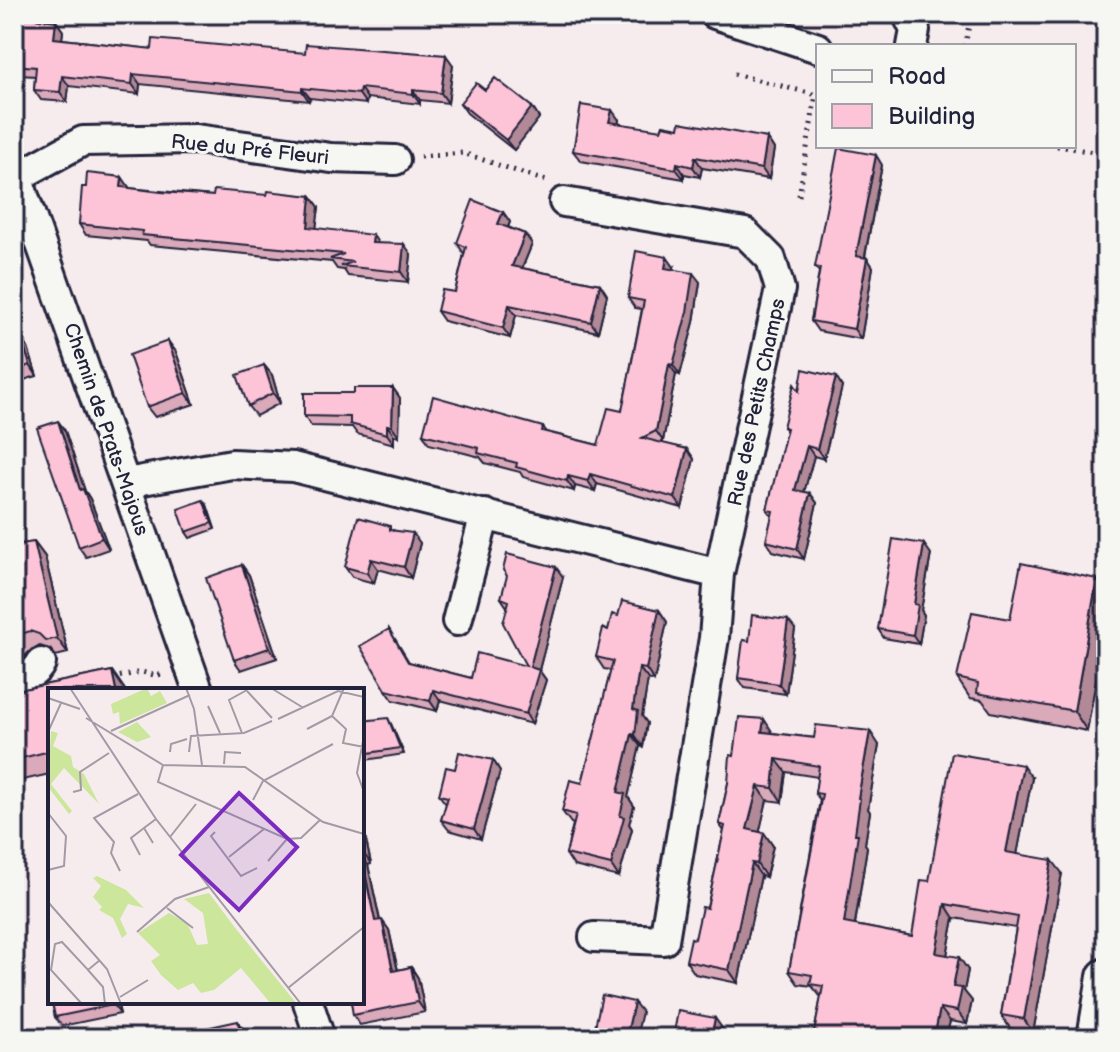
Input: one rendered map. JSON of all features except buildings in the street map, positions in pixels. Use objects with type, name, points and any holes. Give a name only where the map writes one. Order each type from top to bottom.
[{"type":"main road","points":[[1096,1038],[1106,977]]},
{"type":"street","points":[[715,14],[816,47]]},
{"type":"street","points":[[911,15],[915,30],[912,44]]},
{"type":"street","name":"Rue du Pré Fleuri","points":[[16,172],[83,141],[196,139],[331,158],[395,160]]},
{"type":"street","name":"Chemin de Prats-Majous","points":[[16,172],[194,677]]},
{"type":"street","name":"Rue des Petits Champs","points":[[564,202],[745,233],[771,259],[780,289],[719,574],[714,638],[664,940],[594,937]]},
{"type":"street","points":[[126,483],[232,464],[293,467],[719,574]]},
{"type":"street","points":[[457,621],[485,514]]},
{"type":"street","points":[[14,679],[28,676],[41,663]]},
{"type":"street","points":[[309,1004],[320,1038]]},
{"type":"path","points":[[965,44],[971,14]]},
{"type":"path","points":[[734,74],[816,95]]},
{"type":"path","points":[[799,196],[816,101]]},
{"type":"path","points":[[1069,148],[1106,154]]},
{"type":"path","points":[[395,160],[463,153],[552,183],[564,202]]},
{"type":"path","points":[[99,681],[142,672],[157,676],[194,677]]}]
